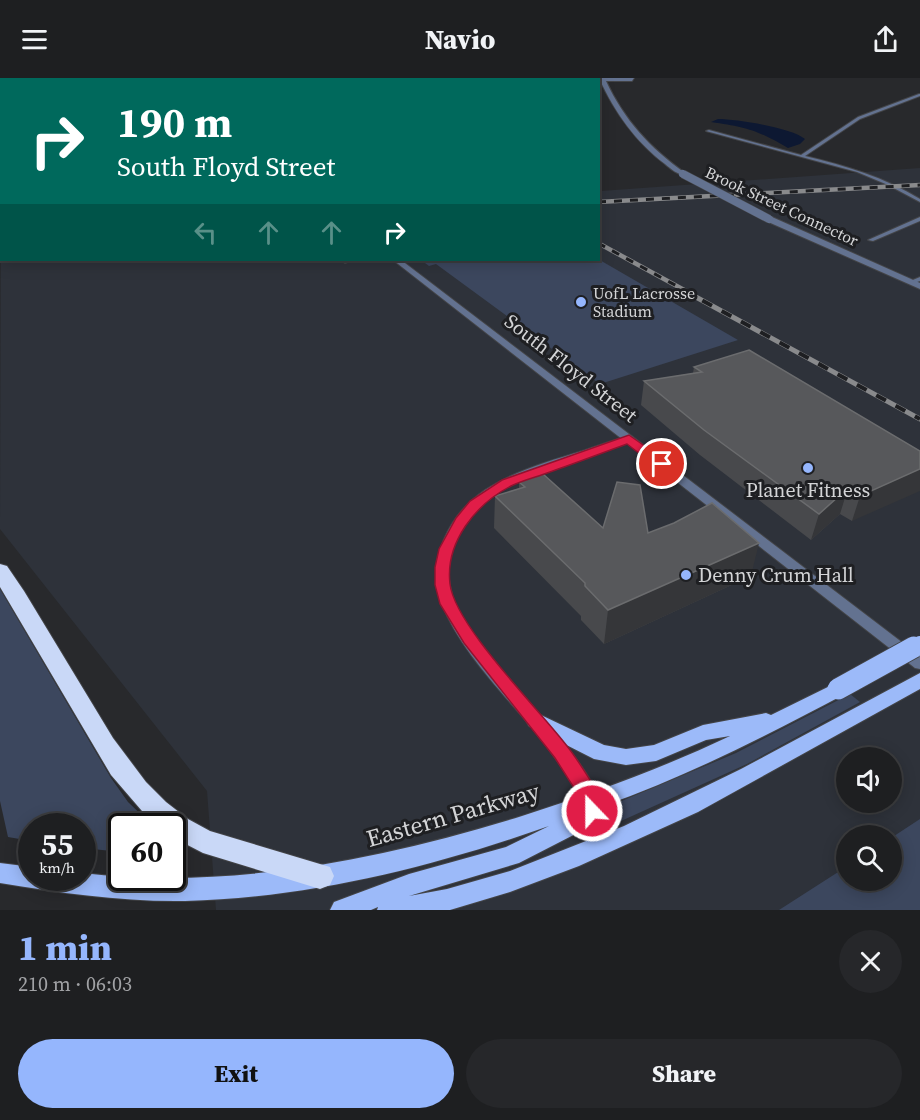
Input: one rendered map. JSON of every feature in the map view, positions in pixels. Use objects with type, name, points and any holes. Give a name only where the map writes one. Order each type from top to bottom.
[{"type":"highway","points":[[0,571],[34,622],[121,771],[144,798],[185,833],[194,837],[320,876]]},
{"type":"main road","name":"Eastern Parkway","points":[[0,873],[114,887],[184,890],[239,887],[320,876],[396,861],[491,835],[680,769],[838,689],[920,644]]},
{"type":"main road","points":[[389,910],[445,900],[513,880],[628,834],[715,795],[920,680]]},
{"type":"main road","points":[[536,721],[601,753],[626,757],[656,753],[703,733],[784,717]]},
{"type":"main road","points":[[342,910],[409,885],[511,856],[583,819],[592,811],[593,801]]},
{"type":"street","points":[[603,78],[632,79]]},
{"type":"street","name":"Brook Street Connector","points":[[603,78],[626,124],[641,142],[683,174],[745,208],[879,268],[917,282]]},
{"type":"street","name":"South Floyd Street","points":[[398,261],[920,664]]},
{"type":"street","points":[[593,801],[561,752],[470,639],[448,604],[442,585],[442,567],[446,549],[463,518],[490,493],[526,476],[629,439]]},
{"type":"lane","points":[[802,156],[859,118],[920,95]]},
{"type":"lane","points":[[708,131],[821,159],[875,176],[920,201]]},
{"type":"lane","points":[[871,240],[920,219]]},
{"type":"shaded area","points":[[718,119],[750,122],[777,128],[805,139],[800,144],[788,148],[751,130],[711,122]]},
{"type":"shaded area","points":[[920,168],[920,910],[216,910],[207,791],[0,529],[1,261],[600,261],[600,188],[601,191]]},
{"type":"shaded area","name":"UofL Lacrosse Stadium","points":[[600,260],[738,340],[600,384],[436,264],[429,266],[422,261]]},
{"type":"shaded area","points":[[0,589],[111,778],[128,802],[139,813],[108,813],[108,851],[96,849],[96,813],[18,813],[18,839],[8,837],[0,801]]},
{"type":"shaded area","points":[[850,694],[860,702],[747,764],[610,826],[606,821],[619,802],[736,753]]},
{"type":"shaded area","points":[[920,819],[920,910],[779,910],[836,873],[836,891],[902,891],[902,831]]},
{"type":"building","name":"Planet Fitness","points":[[749,350],[920,451],[920,469],[860,496],[848,488],[819,514],[704,430],[644,381],[702,372],[694,367]]},
{"type":"building","points":[[543,474],[603,528],[617,482],[640,485],[648,533],[674,523],[712,503],[759,543],[608,610],[585,586],[585,583],[495,496],[525,487],[519,482]]},
{"type":"railway","points":[[600,202],[920,185]]},
{"type":"railway","points":[[600,244],[686,291]]},
{"type":"railway","points":[[683,290],[920,419]]},
{"type":"place","name":"UofL Lacrosse Stadium","points":[[581,302]]},
{"type":"place","name":"Planet Fitness","points":[[808,468]]},
{"type":"place","name":"Denny Crum Hall","points":[[686,575]]},
{"type":"route","points":[[592,811],[593,801],[561,752],[470,639],[448,604],[442,585],[442,567],[446,549],[463,518],[475,504],[507,483],[629,439],[662,464]]}]
